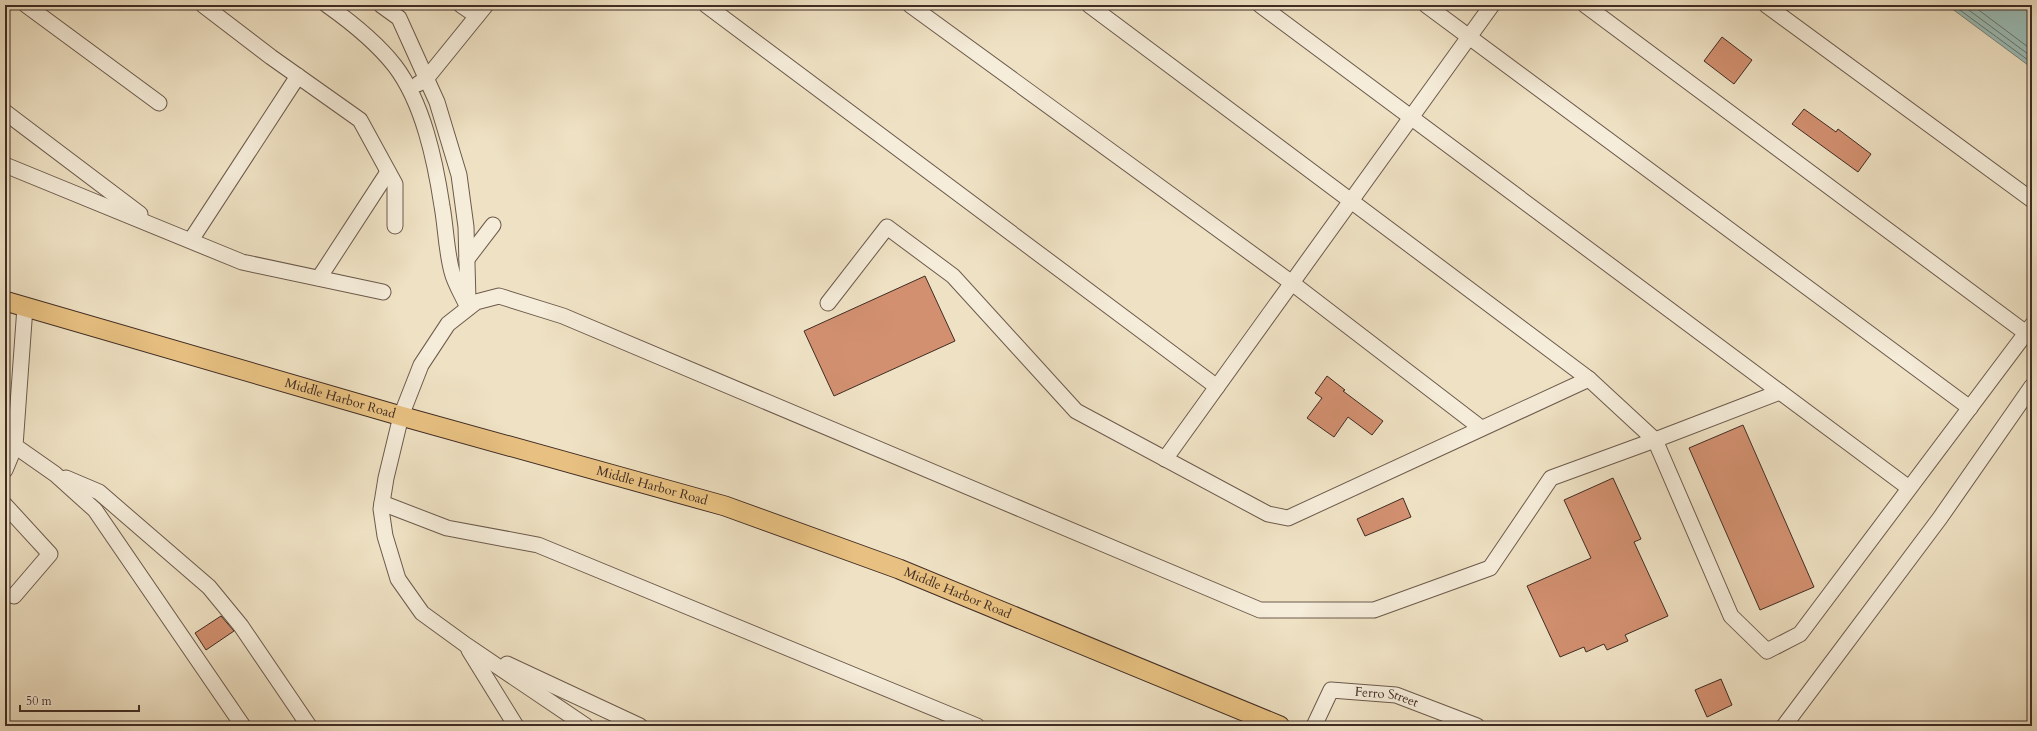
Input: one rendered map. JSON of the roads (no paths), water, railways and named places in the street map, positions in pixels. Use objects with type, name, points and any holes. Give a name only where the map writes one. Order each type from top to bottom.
[{"type":"main road","name":"Middle Harbor Road","points":[[5,301],[401,416],[725,506],[899,569],[1280,726]]},
{"type":"street","points":[[26,5],[159,103]]},
{"type":"street","points":[[203,5],[360,120],[395,184],[395,226]]},
{"type":"street","points":[[327,5],[378,48],[395,66],[409,90],[423,122],[435,170],[452,273],[468,308]]},
{"type":"street","points":[[381,5],[399,18],[437,102],[459,175],[466,227],[468,308]]},
{"type":"street","points":[[409,90],[426,79],[481,11],[461,5]]},
{"type":"street","points":[[706,5],[1217,387]]},
{"type":"street","points":[[910,5],[1292,283],[1481,428]]},
{"type":"street","points":[[1089,5],[1589,379],[1655,440],[1731,616],[1767,651],[1800,634],[2029,329],[1585,5]]},
{"type":"street","points":[[1260,5],[1909,488]]},
{"type":"street","points":[[1426,5],[1970,408]]},
{"type":"street","points":[[1165,459],[1492,5]]},
{"type":"street","points":[[1766,5],[2032,200]]},
{"type":"street","points":[[191,240],[298,76]]},
{"type":"street","points":[[5,112],[158,227]]},
{"type":"street","points":[[5,165],[242,262],[383,292]]},
{"type":"street","points":[[319,278],[388,172]]},
{"type":"street","points":[[467,259],[493,225]]},
{"type":"street","points":[[828,303],[887,227],[954,276],[1076,411],[1268,514],[1288,518],[1589,379]]},
{"type":"street","points":[[586,726],[466,646],[422,613],[398,579],[385,536],[382,503],[386,478],[401,416],[421,365],[448,324],[476,302],[499,296],[563,316],[1260,610],[1374,610],[1490,568],[1550,478],[1780,392]]},
{"type":"street","points":[[5,470],[15,446],[25,307]]},
{"type":"street","points":[[1784,726],[1940,518],[2032,386]]},
{"type":"street","points":[[15,446],[55,474],[95,510],[243,726]]},
{"type":"street","points":[[55,474],[99,492],[209,587],[242,626],[309,726]]},
{"type":"street","points":[[382,503],[447,528],[538,545],[977,726]]},
{"type":"street","points":[[5,505],[50,554],[14,596]]},
{"type":"street","points":[[466,646],[516,726]]},
{"type":"street","points":[[466,646],[640,726]]},
{"type":"street","name":"Ferro Street","points":[[1314,726],[1332,690],[1396,695],[1477,726]]},
{"type":"water","points":[[1947,5],[2032,5],[2032,68]]}]
